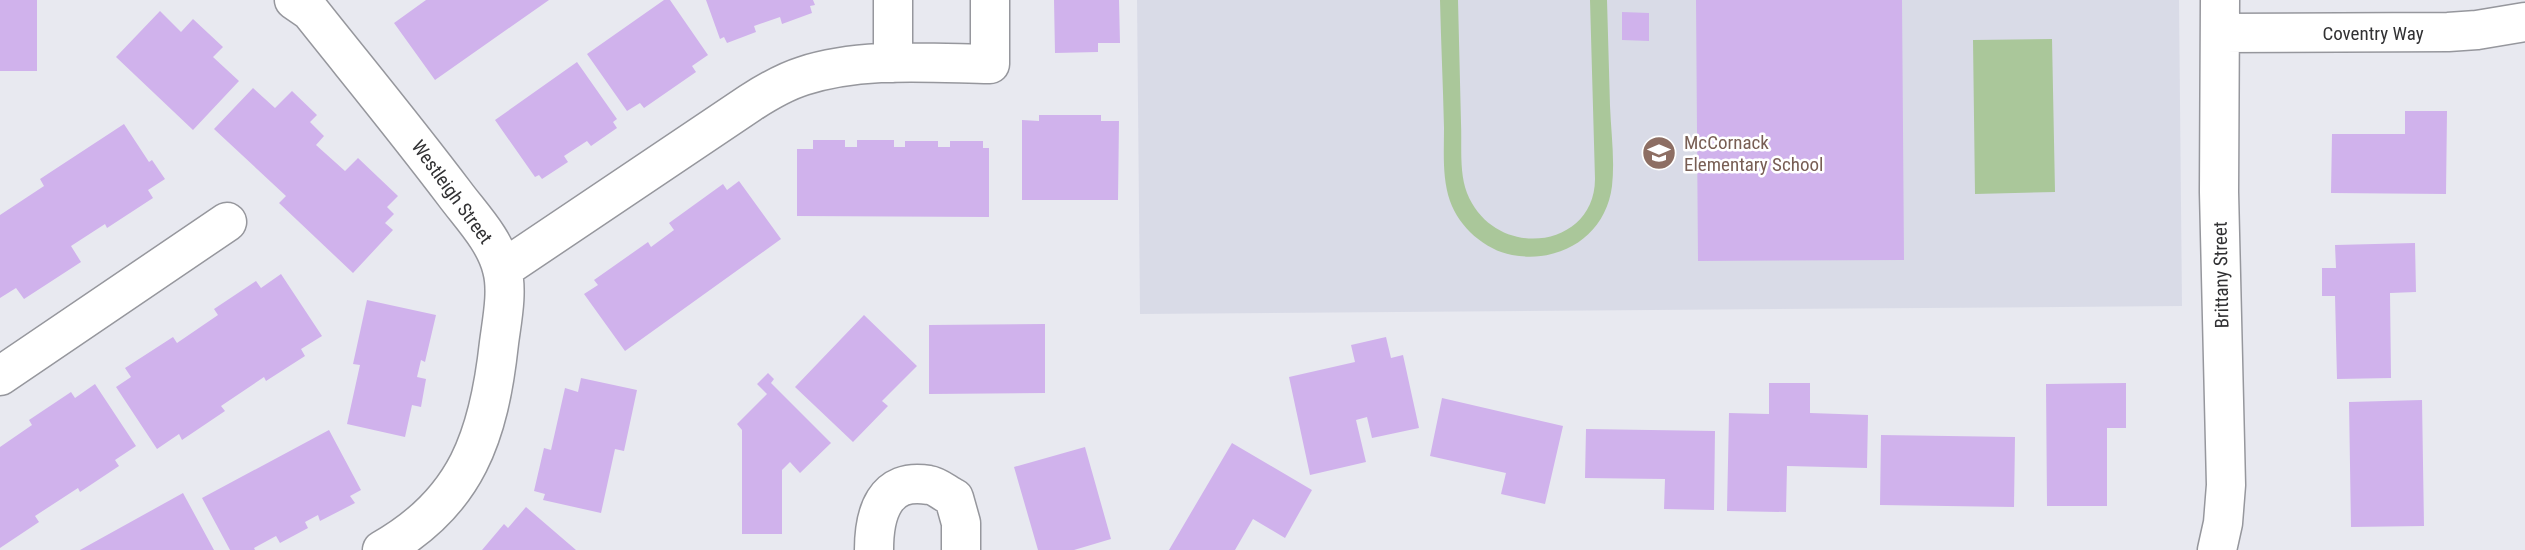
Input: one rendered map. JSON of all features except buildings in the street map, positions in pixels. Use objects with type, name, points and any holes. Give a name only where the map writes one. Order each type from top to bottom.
[{"type":"street","points":[[893,0],[893,63]]},
{"type":"street","points":[[503,269],[768,92],[803,76],[829,70],[893,63],[990,64],[990,0]]},
{"type":"street","name":"Westleigh Street","points":[[310,4],[483,232],[503,269],[503,306],[497,362],[490,404],[478,443],[446,500],[431,515],[382,550]]},
{"type":"street","name":"Coventry Way","points":[[2220,17],[2448,32],[2525,22]]},
{"type":"street","name":"Brittany Street","points":[[2217,550],[2223,523],[2226,485],[2219,192],[2220,17]]},
{"type":"street","points":[[0,376],[227,222]]},
{"type":"street","points":[[874,550],[874,530],[881,502],[903,485],[930,485],[954,498],[961,523],[961,550]]},
{"type":"shaded area","name":"McCornack Elementary School","points":[[1137,0],[2179,0],[2182,306],[1140,314]]},
{"type":"green space","points":[[1440,0],[1458,0],[1461,158],[1467,193],[1481,215],[1499,230],[1520,237],[1542,238],[1562,232],[1579,220],[1591,203],[1595,179],[1590,0],[1607,0],[1612,186],[1601,219],[1578,243],[1547,255],[1512,255],[1483,243],[1466,228],[1454,211],[1447,192],[1445,174]]},
{"type":"green space","points":[[2052,39],[2055,192],[1975,194],[1973,40]]},
{"type":"place","name":"McCornack Elementary School","points":[[1659,153]]}]
